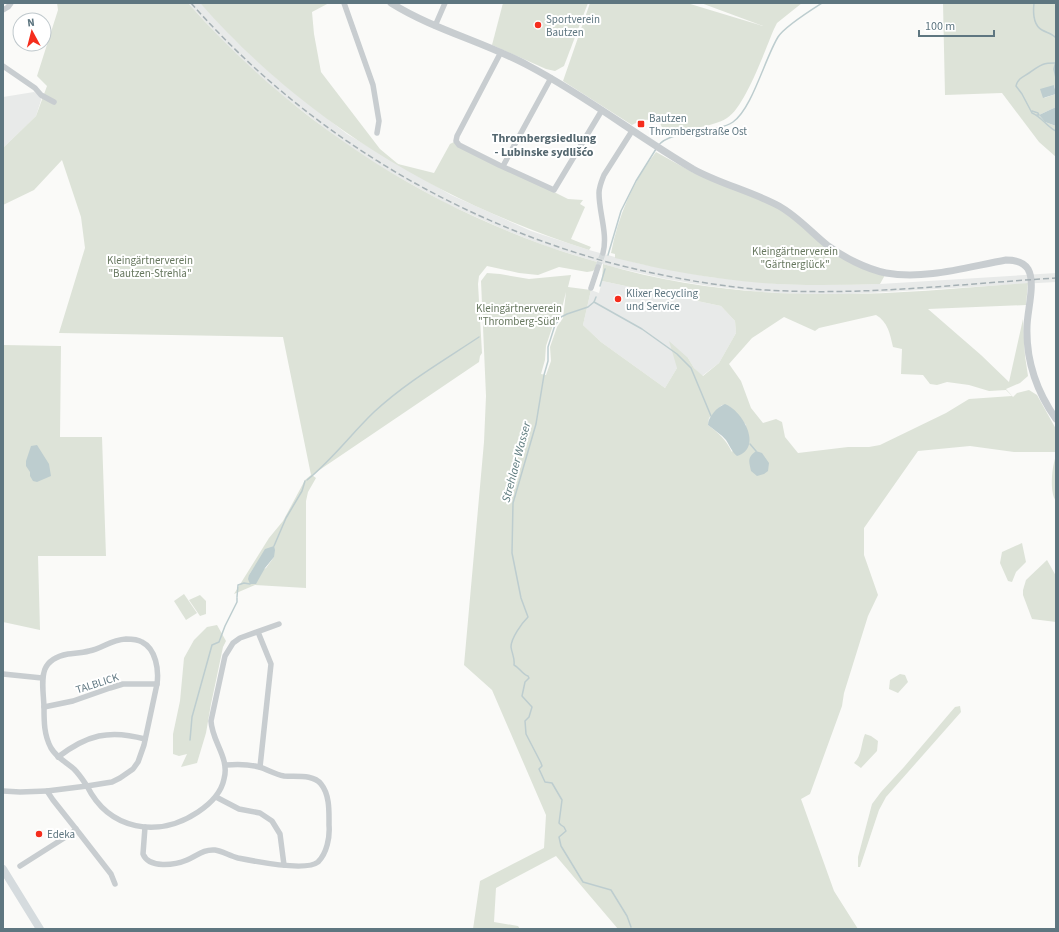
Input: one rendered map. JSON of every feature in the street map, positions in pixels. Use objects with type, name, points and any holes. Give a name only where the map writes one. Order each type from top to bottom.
[{"type":"main road","points":[[3,869],[40,929]]},
{"type":"street","points":[[3,10],[11,3]]},
{"type":"street","points":[[344,3],[373,85],[379,121],[377,133]]},
{"type":"street","points":[[391,3],[435,26],[501,52],[551,78],[602,110],[656,147],[696,170],[778,206],[799,220],[828,246],[846,257],[877,270],[906,275],[936,273],[1006,260],[1019,262],[1028,269],[1030,280],[1026,326],[1030,362],[1040,393],[1056,419]]},
{"type":"street","points":[[435,26],[445,3]]},
{"type":"street","points":[[501,52],[457,136],[456,141],[459,145],[553,190],[602,110]]},
{"type":"street","points":[[3,66],[35,88],[41,95],[54,102]]},
{"type":"street","points":[[503,166],[551,78]]},
{"type":"street","points":[[603,253],[604,236],[599,192],[601,182],[632,131]]},
{"type":"street","points":[[591,288],[598,267]]},
{"type":"street","points":[[3,791],[47,791],[87,786],[112,782],[128,773],[138,762],[145,739],[158,673],[154,657],[149,649],[142,642],[134,639],[117,640],[89,651],[68,654],[53,659],[45,668],[42,678],[44,724],[46,735],[52,750],[58,757],[74,769],[87,786],[92,796],[105,811],[125,823],[145,827],[168,826],[192,816],[216,797],[224,779],[226,765],[212,728],[211,721],[225,656],[233,643],[240,638],[279,624]]},
{"type":"street","points":[[258,632],[271,664],[260,767]]},
{"type":"street","points":[[3,674],[42,678]]},
{"type":"street","name":"TALBLICK","points":[[44,707],[73,701],[123,684],[157,684]]},
{"type":"street","points":[[58,757],[84,740],[95,737],[119,734],[145,739]]},
{"type":"street","points":[[145,827],[143,854],[149,862],[169,864],[178,863],[209,850],[217,850],[236,857],[255,861],[284,865],[304,867],[312,865],[318,861],[328,842],[330,829],[328,803],[326,792],[322,784],[309,777],[285,776],[271,773],[260,767],[239,764],[226,765]]},
{"type":"street","points":[[47,791],[111,874],[115,884]]},
{"type":"street","points":[[216,797],[239,809],[260,813],[272,821],[280,834],[284,865]]},
{"type":"street","points":[[20,866],[76,829]]},
{"type":"shaded area","points":[[188,3],[200,3],[235,40],[277,79],[347,134],[451,195],[531,231],[589,250],[641,264],[710,277],[778,284],[880,284],[1056,273],[1056,282],[852,294],[762,292],[666,279],[613,267],[548,247],[505,230],[447,204],[382,168],[341,141],[270,86],[228,47]]},
{"type":"shaded area","points":[[1054,85],[1056,94],[1043,98],[1040,89]]},
{"type":"shaded area","points":[[34,92],[42,97],[36,116],[3,148],[3,97]]},
{"type":"shaded area","points":[[1056,107],[1056,126],[1045,122],[1039,115]]},
{"type":"shaded area","points":[[602,281],[721,306],[735,321],[736,333],[719,363],[702,376],[694,368],[688,358],[677,368],[665,388],[601,342],[583,325],[591,290],[599,293]]},
{"type":"shaded area","points":[[725,404],[738,414],[748,429],[750,438],[749,445],[745,452],[737,456],[732,451],[726,440],[708,425],[708,422],[714,413],[719,407]]},
{"type":"shaded area","points":[[37,445],[49,464],[51,476],[37,482],[33,481],[30,476],[30,472],[26,466],[26,461],[31,446]]},
{"type":"shaded area","points":[[756,451],[762,453],[769,463],[768,471],[757,476],[751,471],[749,462],[751,456]]},
{"type":"shaded area","points":[[274,546],[274,557],[265,568],[256,584],[250,584],[248,579],[249,575],[265,549]]},
{"type":"green space","name":"Kleingärtnerverein \"Bautzen-Strehla\"","points":[[57,3],[188,3],[230,48],[275,89],[323,127],[374,162],[427,193],[482,220],[538,243],[597,262],[593,271],[587,272],[559,267],[538,275],[519,273],[487,266],[479,276],[478,284],[482,353],[479,362],[312,475],[316,478],[308,492],[306,501],[306,588],[255,585],[234,594],[269,538],[283,521],[305,480],[311,475],[283,337],[59,333],[85,248],[81,217],[62,160],[34,190],[3,205],[3,148],[36,116],[47,86],[37,76],[45,52],[52,52],[52,29],[58,10]],"holes":[[[274,557],[266,568],[249,575],[255,566]]]},
{"type":"green space","points":[[200,3],[329,3],[312,12],[314,34],[321,72],[380,149],[398,164],[434,173],[450,144],[454,142],[568,199],[583,200],[580,204],[585,207],[571,239],[591,247],[589,250],[480,208],[428,182],[378,153],[330,121],[284,85],[241,46]]},
{"type":"green space","name":"Sportverein Bautzen","points":[[503,3],[588,3],[564,66],[555,71],[546,69],[492,45]]},
{"type":"green space","points":[[590,3],[687,3],[763,26],[701,3],[802,3],[777,23],[754,77],[734,112],[727,118],[714,124],[688,130],[664,132],[660,123],[652,120],[643,120],[632,125],[563,81]]},
{"type":"green space","points":[[943,3],[1056,3],[1056,91],[1054,85],[1044,98],[1056,94],[1056,107],[1039,115],[1045,122],[1056,126],[1056,157],[1039,142],[1002,93],[945,95]]},
{"type":"green space","name":"Kleingärtnerverein \"Gärtnerglück\"","points":[[656,152],[692,172],[784,210],[817,240],[885,275],[880,284],[806,285],[743,281],[688,274],[615,258],[615,254],[611,253],[622,212],[640,175]]},
{"type":"green space","name":"Kleingärtnerverein \"Thromberg-Süd\"","points":[[603,264],[657,278],[684,283],[739,290],[795,294],[899,292],[1028,283],[1026,305],[928,309],[981,355],[1009,382],[1023,319],[1025,356],[1028,376],[1020,383],[1006,389],[1013,397],[1017,393],[1029,390],[1037,395],[1056,429],[1056,452],[1014,452],[970,446],[918,451],[864,528],[864,555],[878,595],[868,616],[844,693],[842,706],[810,794],[801,799],[834,891],[858,929],[618,929],[556,856],[496,888],[494,922],[518,926],[520,929],[473,929],[480,881],[544,848],[546,815],[492,690],[464,665],[484,442],[486,396],[481,281],[487,273],[529,279],[571,275],[568,287],[591,290],[583,325],[601,342],[665,388],[677,368],[669,341],[688,358],[694,368],[703,376],[719,363],[736,333],[735,321],[721,306],[602,281]],"holes":[[[566,292],[563,318],[557,327],[550,347],[551,361],[546,375],[541,374],[545,360],[546,346],[553,325],[560,316]],[[876,315],[886,325],[893,347],[902,349],[901,374],[923,375],[930,384],[937,385],[947,382],[969,385],[989,391],[1006,390],[1012,396],[969,399],[946,413],[880,445],[798,453],[785,437],[782,422],[776,419],[763,423],[751,408],[741,381],[729,364],[752,338],[784,317],[815,331],[819,328]],[[722,405],[729,406],[746,425],[732,452],[722,437],[708,425],[709,418]]]},
{"type":"green space","points":[[3,345],[61,346],[60,437],[102,437],[106,556],[38,556],[40,630],[3,622]]},
{"type":"green space","points":[[1056,456],[1056,501],[1052,492],[1052,472]]},
{"type":"green space","points":[[1022,543],[1026,562],[1016,572],[1012,582],[1008,581],[1000,563],[1002,552]]},
{"type":"green space","points":[[1047,560],[1056,576],[1056,622],[1032,619],[1023,595],[1026,580]]},
{"type":"green space","points":[[184,594],[197,613],[186,620],[174,601]]},
{"type":"green space","points":[[200,595],[206,601],[206,614],[200,616],[189,600]]},
{"type":"green space","points":[[217,625],[226,641],[223,647],[206,733],[197,763],[181,767],[187,754],[179,756],[173,754],[173,734],[180,701],[184,658],[194,640],[207,627]]},
{"type":"green space","points":[[900,674],[905,675],[908,682],[898,693],[889,689],[890,680]]},
{"type":"green space","points":[[960,706],[961,712],[886,797],[879,810],[860,867],[858,867],[858,857],[872,804],[955,707]]},
{"type":"green space","points":[[865,734],[878,741],[877,751],[861,768],[854,763],[859,757]]},
{"type":"waterway","name":"Strehlaer Wasser","points":[[658,146],[672,137],[725,126],[733,122],[740,115],[752,95],[778,37],[792,24],[822,3]]},
{"type":"waterway","points":[[1034,3],[1035,22],[1039,28],[1056,38]]},
{"type":"waterway","points":[[1056,61],[1054,69],[1056,78]]},
{"type":"waterway","points":[[1055,63],[1043,64],[1021,78],[1016,86],[1032,113],[1056,131]]},
{"type":"waterway","points":[[1032,111],[1038,113],[1039,115],[1037,115]]},
{"type":"waterway","name":"Strehlaer Wasser","points":[[608,255],[621,211],[636,181],[656,149]]},
{"type":"waterway","points":[[600,286],[605,269]]},
{"type":"waterway","name":"Strehlaer Wasser","points":[[596,297],[594,302],[588,307],[561,317],[555,325],[548,347],[548,361],[544,375],[536,424],[513,503],[512,553],[521,598],[528,617],[515,635],[511,643],[511,647],[514,665],[529,678],[525,682],[522,696],[532,707],[529,717],[525,721],[526,734],[541,763],[542,766],[539,769],[545,782],[552,783],[562,800],[559,823],[566,831],[559,837],[561,846],[583,882],[611,890],[627,916],[631,927]]},
{"type":"waterway","points":[[594,302],[642,329],[677,354],[691,368],[711,416]]},
{"type":"waterway","points":[[307,480],[325,464],[374,412],[398,391],[479,337]]},
{"type":"waterway","points":[[750,444],[756,451]]},
{"type":"waterway","points":[[274,546],[286,518],[302,491],[305,481]]},
{"type":"waterway","points":[[237,597],[238,585],[244,583],[250,584]]},
{"type":"waterway","points":[[190,740],[192,717],[212,645],[219,642],[237,602],[237,598]]},
{"type":"tunnel","points":[[598,267],[603,253]]},
{"type":"railway","points":[[191,3],[234,49],[281,91],[330,129],[382,164],[436,195],[493,222],[551,244],[611,263],[649,272],[687,280],[766,290],[839,292],[1056,278]]},
{"type":"place","name":"Sportverein Bautzen","points":[[538,25]]},
{"type":"place","name":"Bautzen Thrombergstraße Ost","points":[[641,124]]},
{"type":"place","name":"Klixer Recycling und Service","points":[[618,299]]},
{"type":"place","name":"Edeka","points":[[39,834]]},
{"type":"district","name":"Thrombergsiedlung - Lubinske sydlišćo","points":[[544,145]]}]
